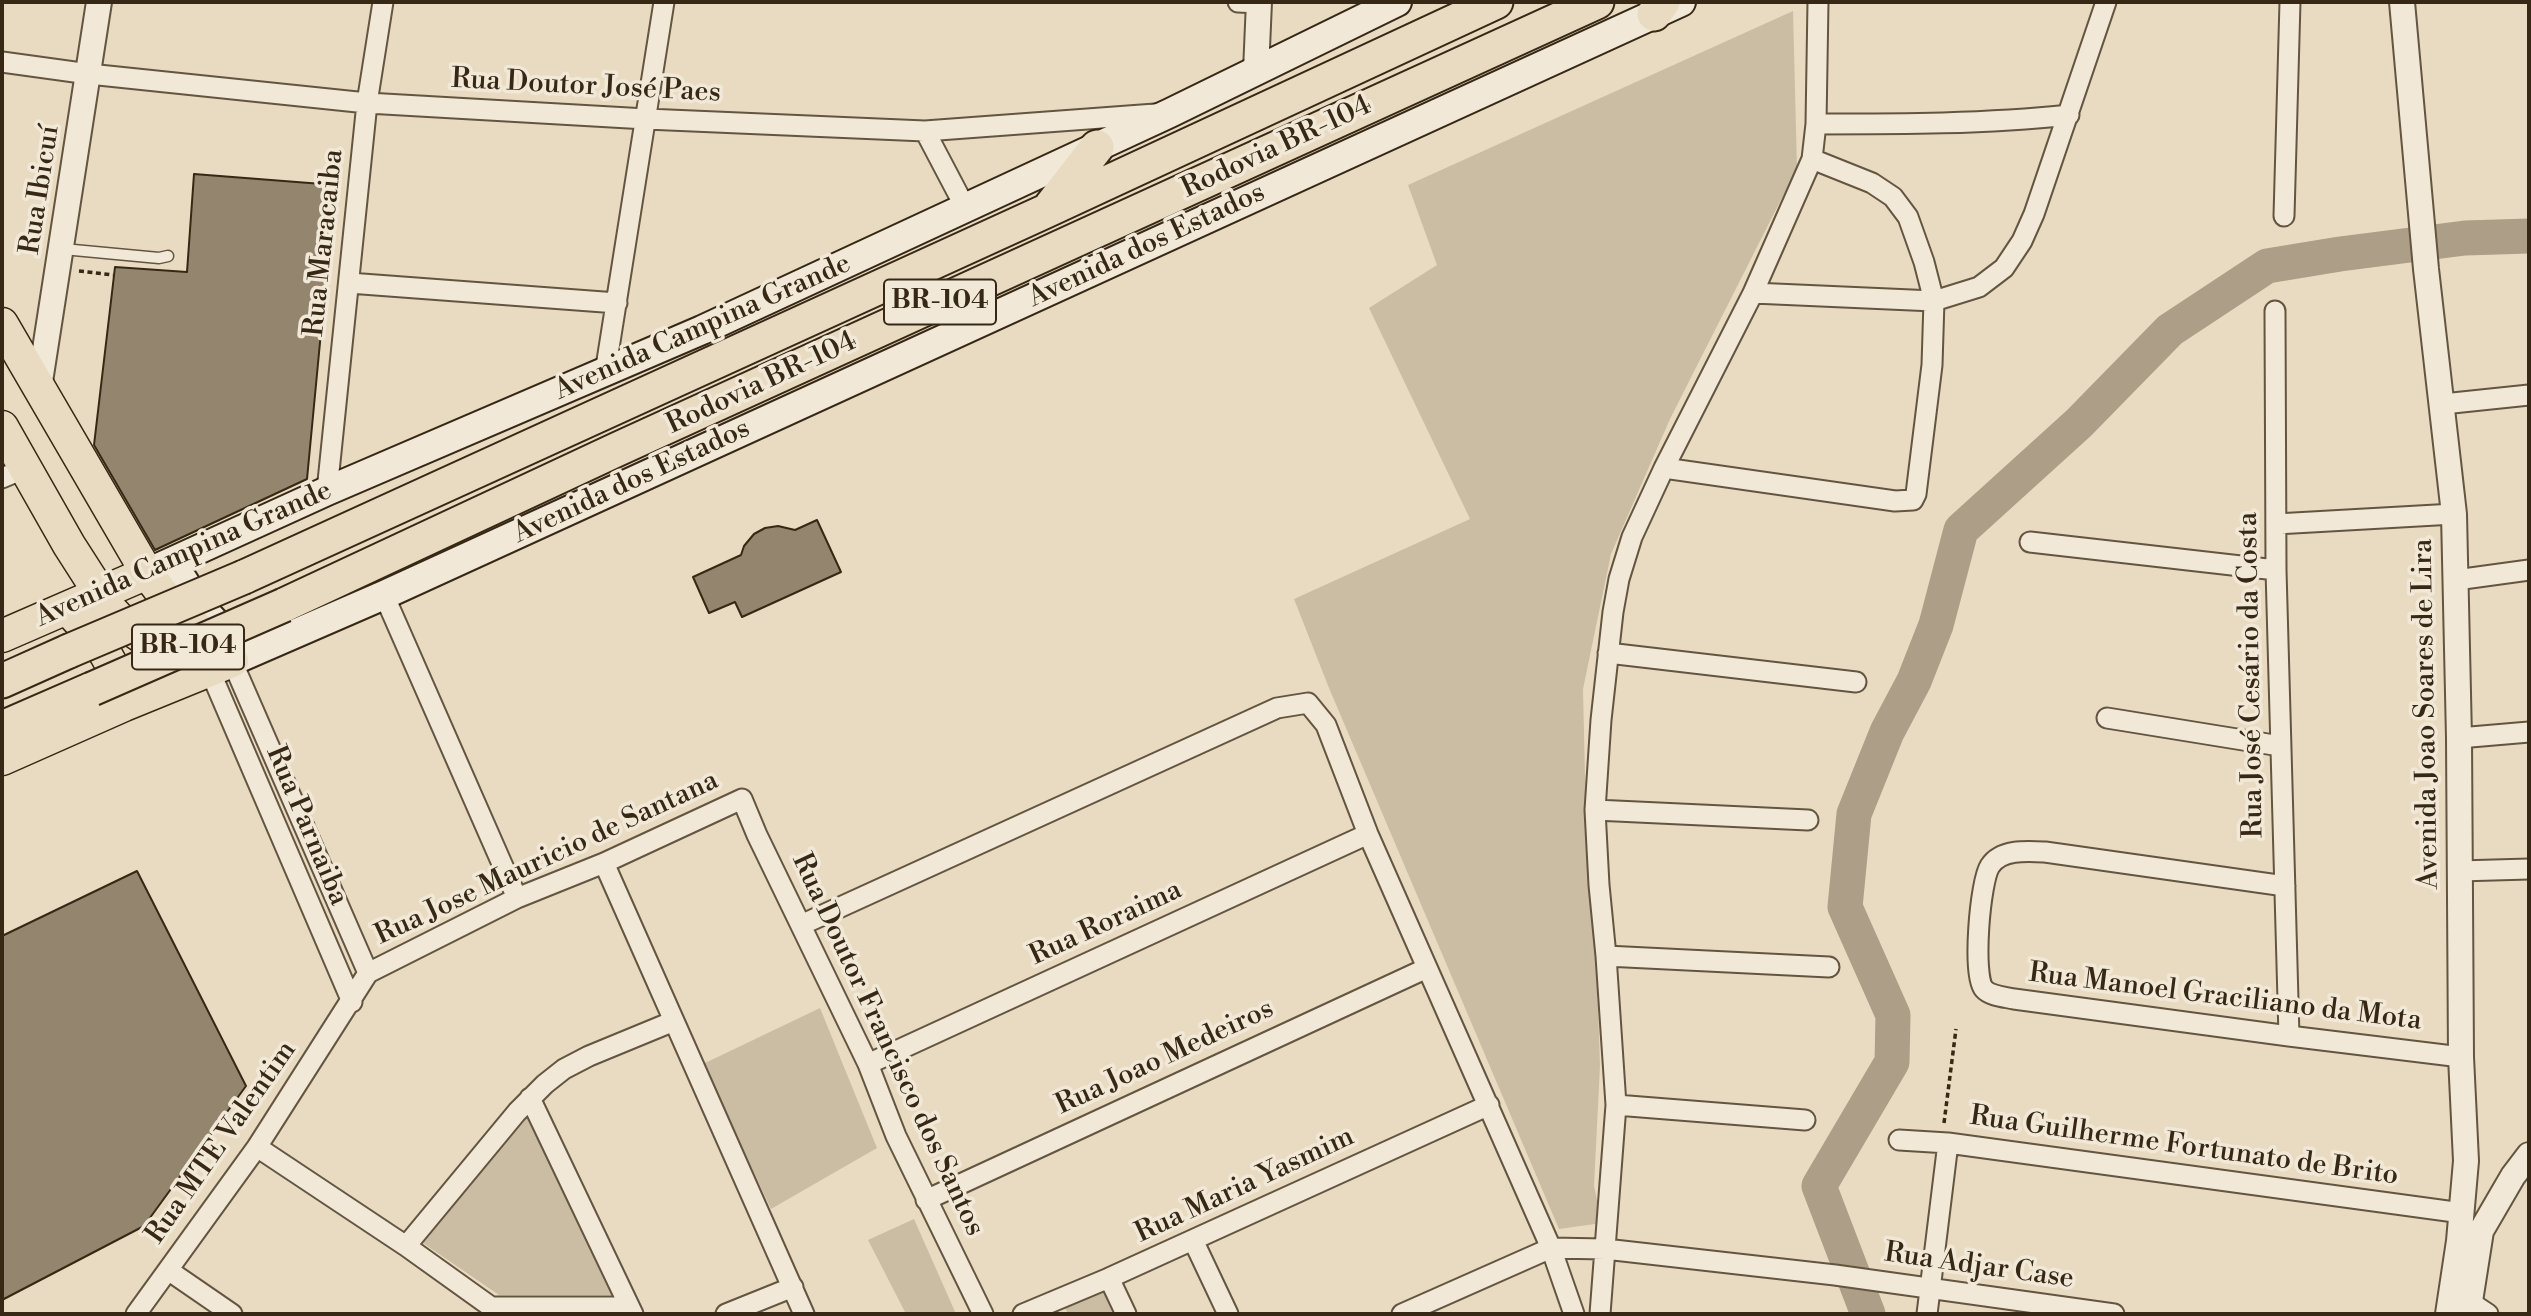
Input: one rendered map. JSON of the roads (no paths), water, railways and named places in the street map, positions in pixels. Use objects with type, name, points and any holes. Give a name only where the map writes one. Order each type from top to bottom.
[{"type":"highway","name":"Rodovia BR-104","points":[[2,681],[244,578],[1496,2]]},
{"type":"highway","name":"Rodovia BR-104","points":[[2,728],[284,605],[1597,2]]},
{"type":"highway","points":[[1046,211],[1097,147]]},
{"type":"main road","name":"Avenida Campina Grande","points":[[2,636],[327,491],[605,373],[966,209],[1256,72],[1389,4]]},
{"type":"main road","name":"Avenida dos Estados","points":[[2,759],[384,596],[1666,6]]},
{"type":"main road","points":[[2,324],[40,388],[159,568],[168,601],[229,663]]},
{"type":"main road","points":[[2,427],[14,473],[69,545],[98,593],[126,626],[151,643],[229,663]]},
{"type":"main road","points":[[69,545],[58,611],[109,656],[119,680],[124,705]]},
{"type":"street","name":"Rua Ibicuí","points":[[40,388],[99,2]]},
{"type":"street","name":"Rua Maracaiba","points":[[327,491],[367,103],[383,2]]},
{"type":"street","points":[[605,373],[664,2]]},
{"type":"street","points":[[1238,2],[1259,2],[1256,72]]},
{"type":"street","points":[[1600,1314],[1616,1105],[1595,810],[1601,720],[1619,579],[1633,537],[1664,468],[1753,293],[1812,159],[1816,124],[1818,2]]},
{"type":"street","points":[[1753,293],[1934,301],[1979,288],[2004,268],[2022,241],[2034,214],[2106,2]]},
{"type":"street","points":[[2284,216],[2290,2]]},
{"type":"street","name":"Avenida Joao Soares de Lira","points":[[2402,2],[2426,269],[2454,514],[2459,737],[2461,1056],[2466,1161],[2459,1241],[2448,1314]]},
{"type":"street","name":"Rua Doutor José Paes","points":[[2,62],[89,74],[367,103],[646,119],[925,131],[1170,113]]},
{"type":"street","points":[[1816,124],[1933,125],[2069,115]]},
{"type":"street","points":[[925,131],[966,209]]},
{"type":"street","points":[[1664,468],[1895,501],[1913,500],[1918,485],[1932,365],[1934,301],[1909,217],[1893,197],[1871,183],[1812,159]]},
{"type":"street","points":[[349,283],[617,303]]},
{"type":"street","name":"Rua José Cesário da Costa","points":[[2275,311],[2276,570],[2289,1036]]},
{"type":"street","points":[[2443,404],[2529,395]]},
{"type":"street","points":[[2276,524],[2454,514]]},
{"type":"street","points":[[2030,542],[2276,570]]},
{"type":"street","points":[[2456,580],[2529,570]]},
{"type":"street","points":[[384,596],[517,898]]},
{"type":"street","points":[[1608,653],[1856,682]]},
{"type":"street","name":"Rua Parnaiba","points":[[229,663],[368,973]]},
{"type":"street","name":"Rua Parnaiba","points":[[229,663],[352,1002]]},
{"type":"street","points":[[801,925],[1267,712],[1308,703],[1326,725],[1368,834],[1551,1248],[1574,1314]]},
{"type":"street","points":[[2107,718],[2280,746]]},
{"type":"street","points":[[2459,737],[2529,732]]},
{"type":"street","name":"Rua Jose Mauricio de Santana","points":[[352,1002],[368,973],[517,898],[604,863],[743,799]]},
{"type":"street","name":"Rua Doutor Francisco dos Santos","points":[[743,799],[757,835],[868,1064],[896,1136],[983,1314]]},
{"type":"street","points":[[1595,810],[1808,820]]},
{"type":"street","name":"Rua Roraima","points":[[868,1064],[1368,834]]},
{"type":"street","name":"Rua Manoel Graciliano da Mota","points":[[2285,886],[2045,852],[2022,851],[2003,856],[1991,864],[1985,878],[1979,978],[1984,989],[1997,996],[2014,999],[2461,1056]]},
{"type":"street","points":[[604,863],[804,1314]]},
{"type":"street","points":[[2459,871],[2529,869]]},
{"type":"street","points":[[1606,956],[1829,967]]},
{"type":"street","name":"Rua Joao Medeiros","points":[[926,1200],[1427,968]]},
{"type":"street","name":"Rua MTE Valentim","points":[[136,1314],[257,1147],[352,1002]]},
{"type":"street","points":[[405,1246],[530,1098],[564,1069],[674,1021]]},
{"type":"street","points":[[257,1147],[496,1310],[631,1310],[530,1098]]},
{"type":"street","name":"Rua Maria Yasmim","points":[[1023,1314],[1110,1279],[1489,1105]]},
{"type":"street","points":[[1616,1105],[1805,1120]]},
{"type":"street","name":"Rua Guilherme Fortunato de Brito","points":[[1899,1140],[1944,1143],[2462,1213]]},
{"type":"street","points":[[1927,1314],[1944,1143]]},
{"type":"street","points":[[2475,1310],[2481,1231],[2513,1176],[2529,1155]]},
{"type":"street","points":[[2466,1161],[2486,1181],[2502,1182],[2513,1176]]},
{"type":"street","points":[[1193,1240],[1228,1314]]},
{"type":"street","points":[[1402,1314],[1551,1248]]},
{"type":"street","name":"Rua Adjar Case","points":[[1551,1248],[1605,1249],[1835,1275],[2114,1314]]},
{"type":"street","points":[[168,1270],[232,1314]]},
{"type":"street","points":[[1110,1279],[1126,1314]]},
{"type":"street","points":[[726,1314],[793,1287]]},
{"type":"lane","points":[[61,259],[168,256]]},
{"type":"waterway","points":[[1868,1314],[1819,1186],[1892,1062],[1893,1015],[1845,907],[1854,814],[1887,732],[1914,681],[1936,625],[1961,530],[2079,423],[2170,330],[2267,266],[2465,238],[2529,236]]}]
